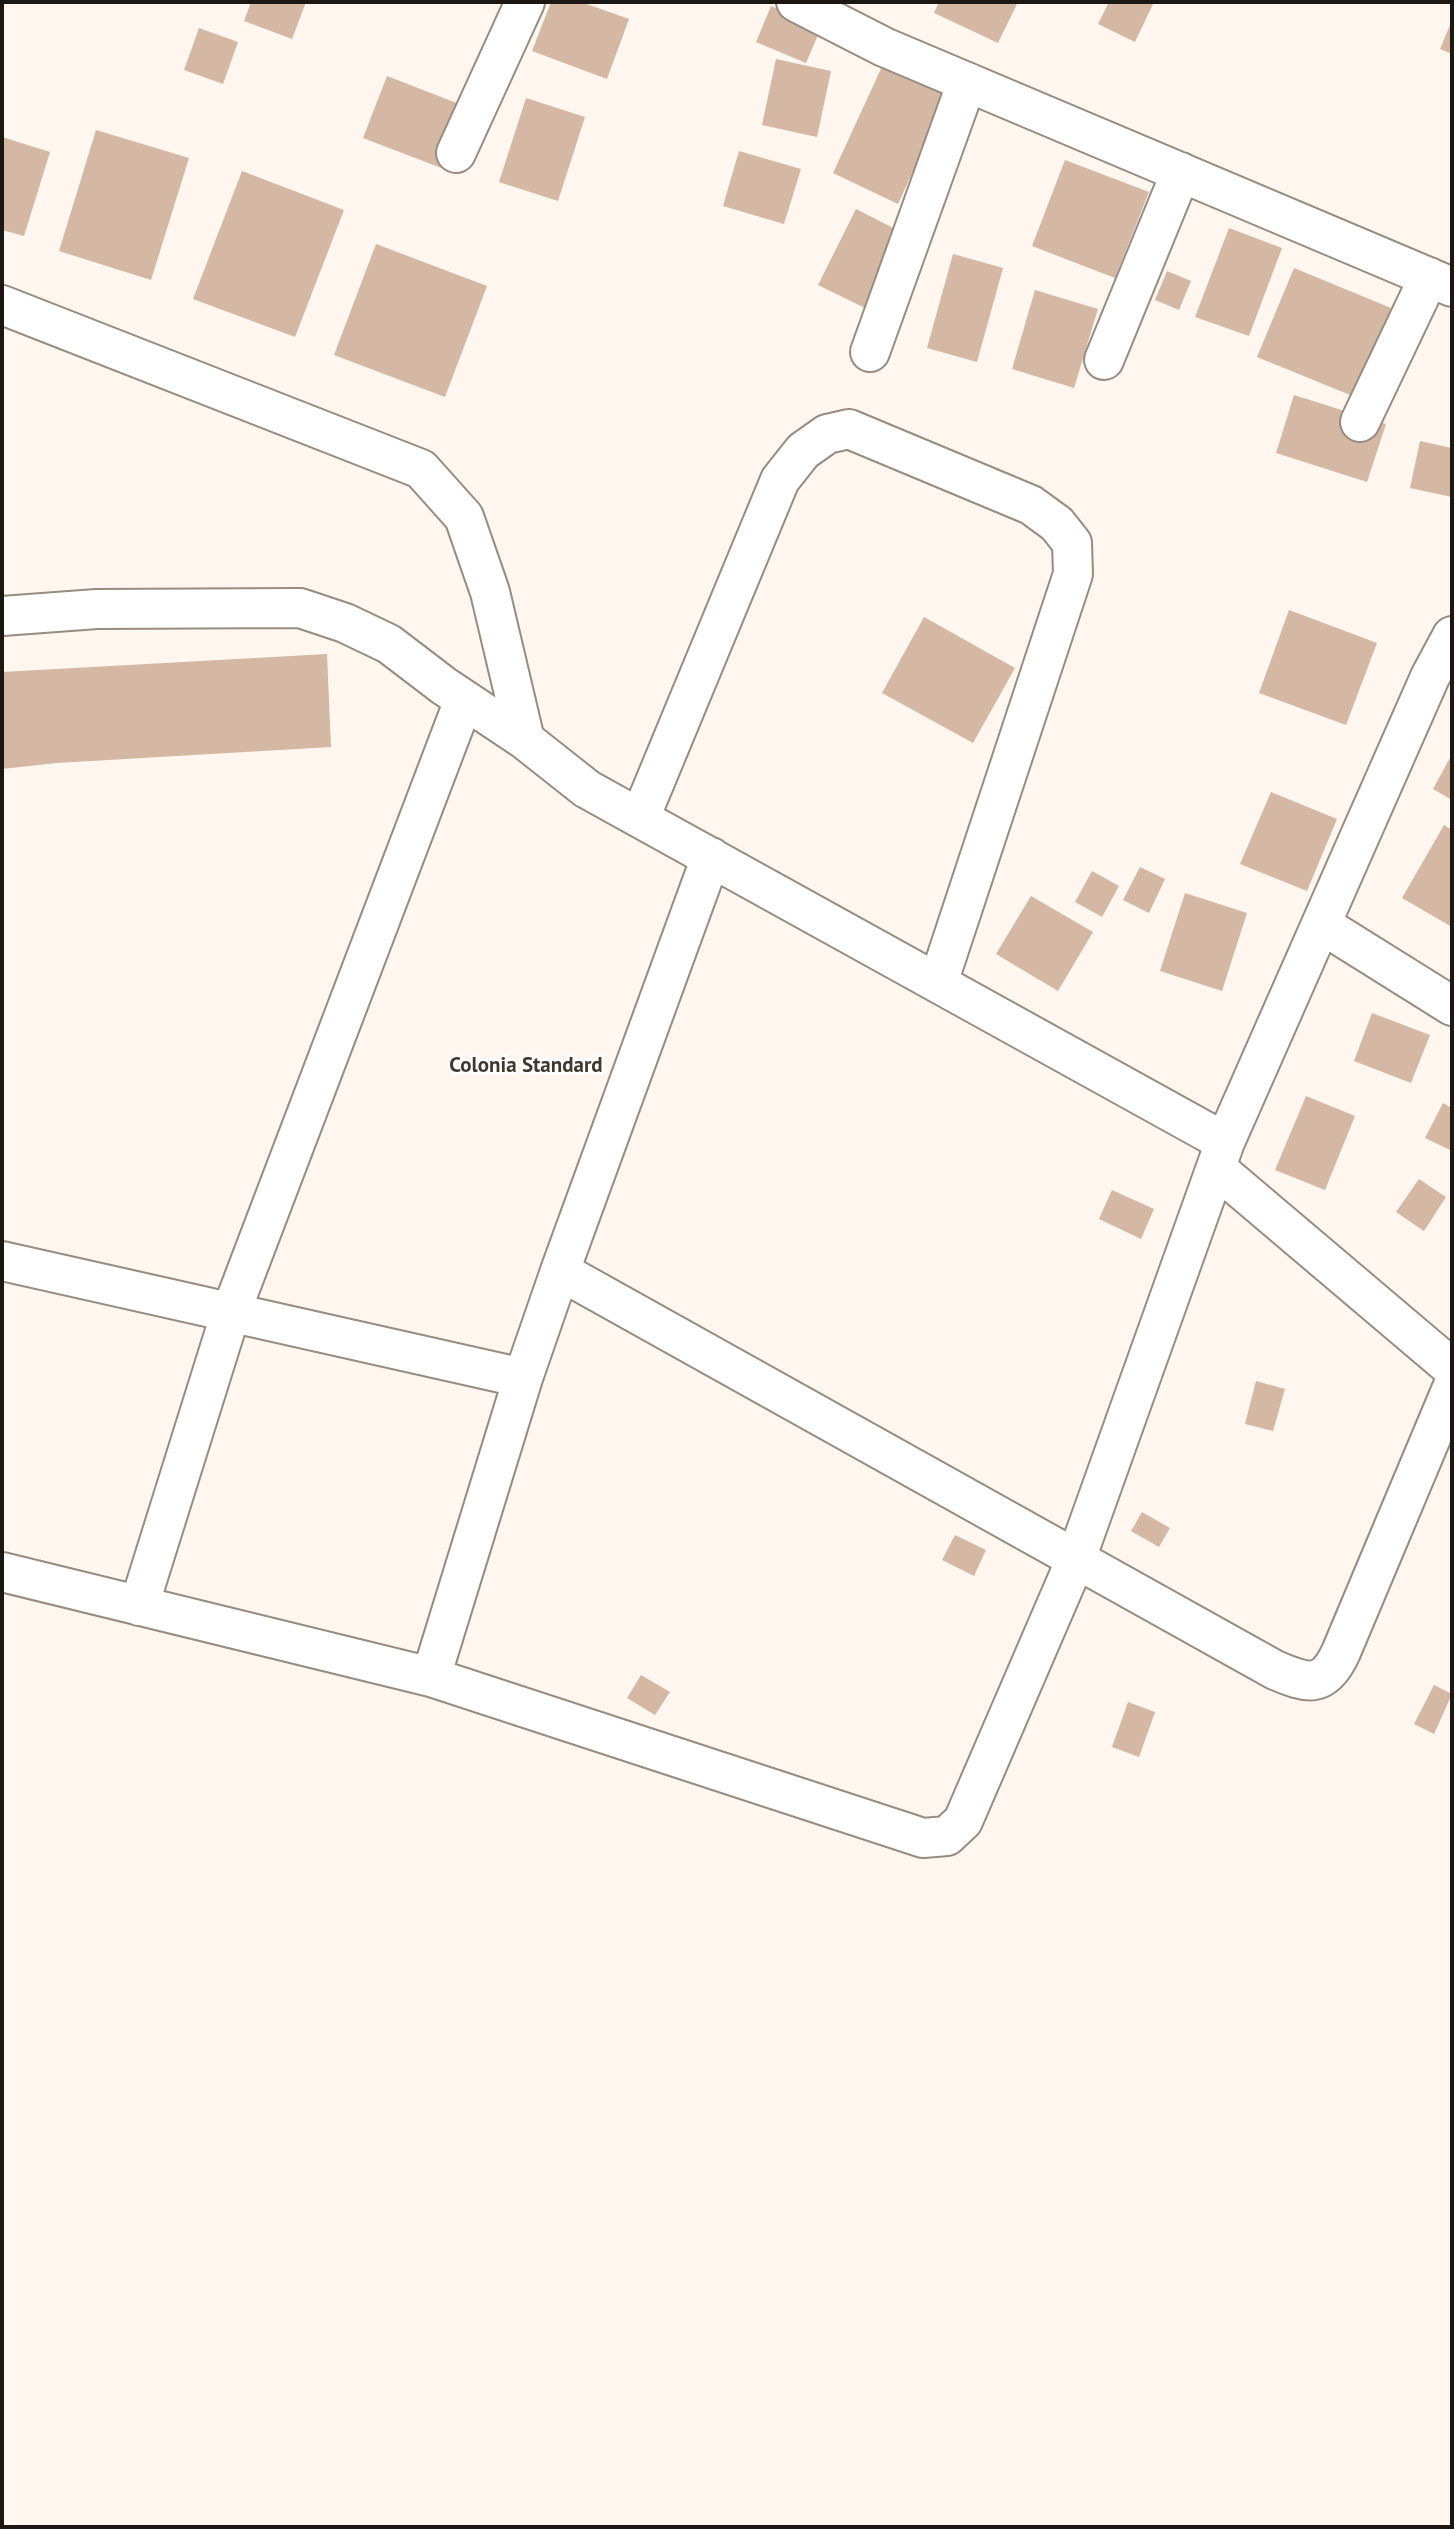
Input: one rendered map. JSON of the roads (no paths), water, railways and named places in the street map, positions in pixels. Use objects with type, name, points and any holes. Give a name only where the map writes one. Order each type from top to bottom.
[{"type":"street","points":[[456,153],[525,2]]},
{"type":"street","points":[[796,2],[884,47],[1440,282],[1360,422]]},
{"type":"street","points":[[870,352],[967,82]]},
{"type":"street","points":[[1104,360],[1181,173]]},
{"type":"street","points":[[2,305],[421,468],[464,517],[490,592],[525,740]]},
{"type":"street","points":[[640,818],[780,480],[803,452],[827,434],[849,429],[1031,505],[1057,524],[1072,543],[1073,574],[938,983]]},
{"type":"street","points":[[2,616],[97,609],[300,608],[345,623],[389,644],[525,740],[587,789],[938,983],[1220,1155],[1452,1368]]},
{"type":"street","points":[[2,1572],[431,1677],[923,1838],[947,1836],[963,1821],[1076,1559],[1220,1155],[1321,924],[1448,655]]},
{"type":"street","points":[[139,1606],[230,1312],[464,699]]},
{"type":"street","points":[[431,1677],[523,1378],[711,858]]},
{"type":"street","points":[[1321,924],[1452,1006]]},
{"type":"street","points":[[2,1261],[523,1378]]},
{"type":"street","points":[[560,1271],[1275,1670],[1298,1680],[1318,1680],[1334,1669],[1452,1388]]},
{"type":"district","name":"Colonia Standard","points":[[526,1066]]}]
